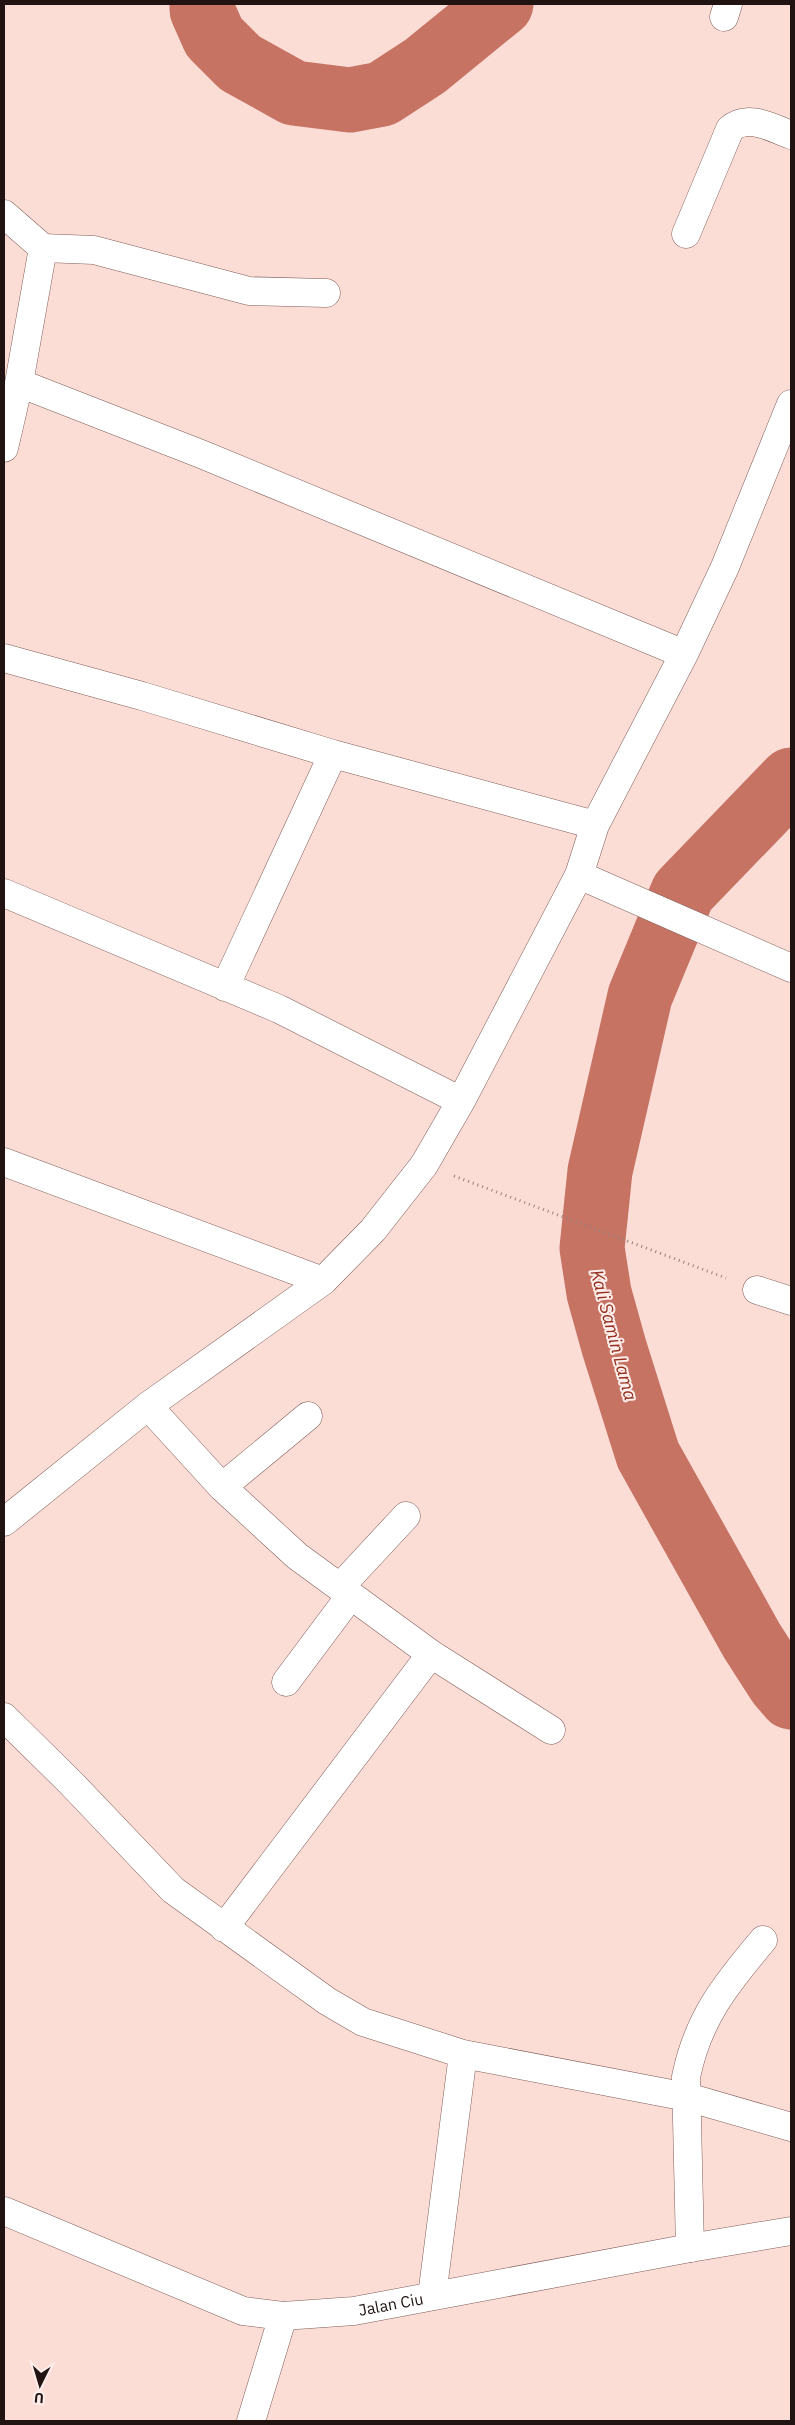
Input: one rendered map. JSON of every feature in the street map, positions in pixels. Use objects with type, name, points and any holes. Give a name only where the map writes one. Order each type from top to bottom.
[{"type":"street","points":[[686,234],[730,129],[736,124],[749,121],[791,136]]},
{"type":"street","points":[[4,214],[43,248],[94,250],[249,291],[326,294]]},
{"type":"street","points":[[4,448],[19,383],[43,248]]},
{"type":"street","points":[[19,383],[201,454],[684,654]]},
{"type":"street","points":[[4,1522],[148,1406],[323,1281],[373,1230],[424,1165],[461,1101],[579,875],[595,825],[684,654],[725,567],[791,404]]},
{"type":"street","points":[[4,658],[142,696],[333,754],[595,825]]},
{"type":"street","points":[[225,987],[333,754]]},
{"type":"street","points":[[579,875],[665,911],[791,968]]},
{"type":"street","points":[[4,893],[279,1009],[461,1101]]},
{"type":"street","points":[[4,1162],[323,1281]]},
{"type":"street","points":[[757,1290],[791,1301]]},
{"type":"street","points":[[148,1406],[222,1487],[297,1556],[431,1654],[551,1730]]},
{"type":"street","points":[[222,1487],[308,1416]]},
{"type":"street","points":[[286,1682],[346,1591],[406,1516]]},
{"type":"street","points":[[224,1928],[431,1654]]},
{"type":"street","points":[[4,1717],[71,1783],[174,1890],[327,2001],[364,2022],[463,2054],[687,2096],[791,2127]]},
{"type":"street","points":[[690,2248],[686,2077],[690,2054],[704,2022],[724,1987],[763,1940]]},
{"type":"street","points":[[432,2296],[463,2054]]},
{"type":"street","name":"Jalan Ciu","points":[[4,2211],[243,2311],[283,2316],[354,2311],[791,2231]]},
{"type":"street","points":[[251,2421],[283,2316]]},
{"type":"path","points":[[424,1165],[757,1290]]},
{"type":"waterway","name":"Kali Samin Lama","points":[[202,4],[202,10],[214,37],[240,63],[294,93],[350,100],[382,94],[425,66],[501,4]]},
{"type":"waterway","name":"Kali Samin Lama","points":[[791,780],[683,892],[640,996],[600,1171],[592,1248],[599,1293],[648,1455],[752,1641],[779,1683],[791,1697]]}]
